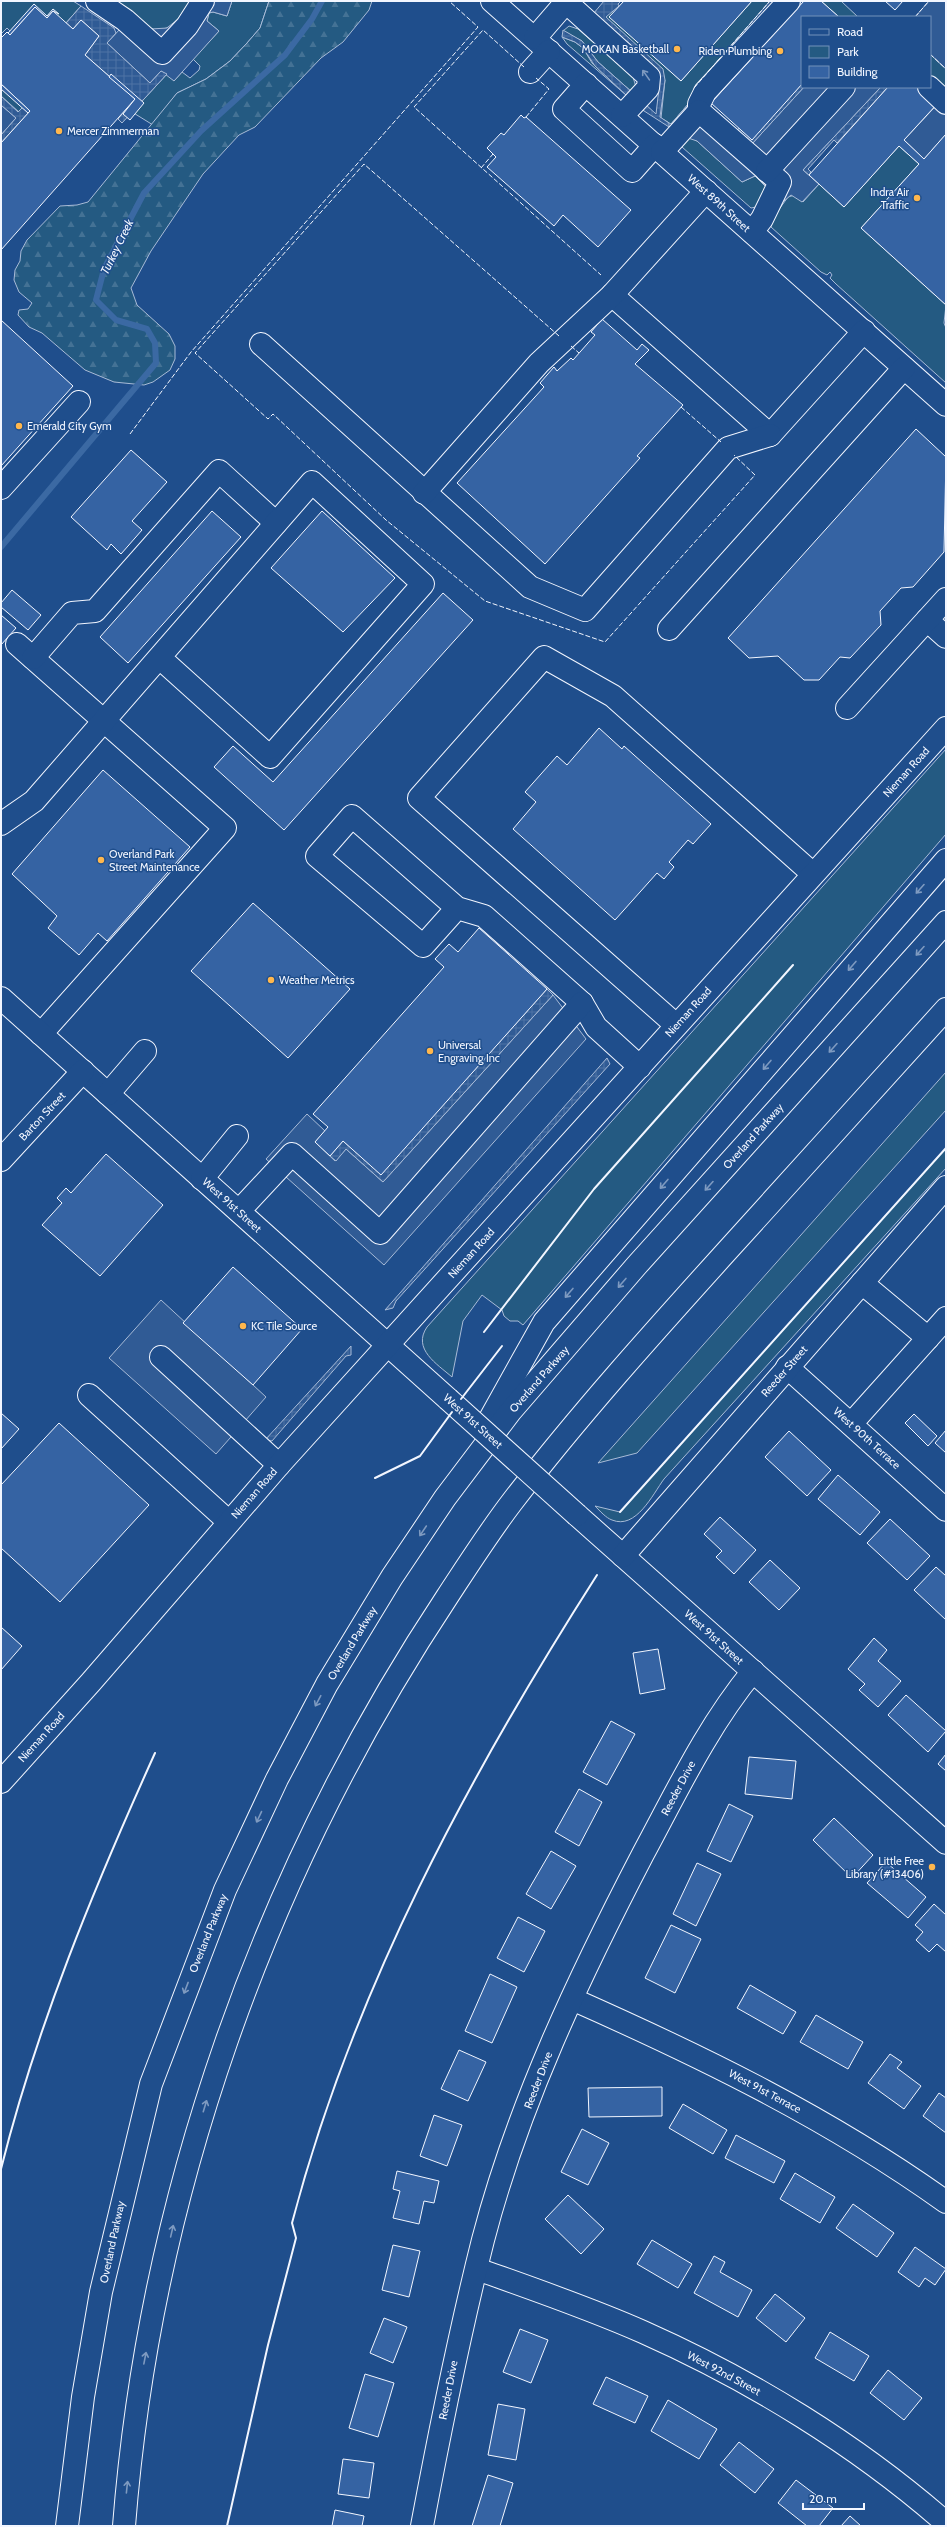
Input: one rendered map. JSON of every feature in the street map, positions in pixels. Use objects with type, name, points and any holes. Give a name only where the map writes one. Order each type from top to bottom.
[{"type":"main road","points":[[97,1],[125,20],[162,53],[187,26],[203,1]]},
{"type":"main road","name":"West 89th Street","points":[[492,1],[946,405]]},
{"type":"main road","points":[[586,84],[564,109],[632,171],[659,149],[699,111],[699,104],[705,92],[789,1]]},
{"type":"main road","points":[[530,72],[542,45],[567,2],[649,77],[648,88],[622,116]]},
{"type":"main road","points":[[767,171],[843,88]]},
{"type":"main road","points":[[930,88],[946,103]]},
{"type":"main road","points":[[699,111],[780,182],[762,219],[752,232]]},
{"type":"main road","points":[[424,493],[539,363],[612,295],[706,191]]},
{"type":"main road","points":[[612,295],[770,435]]},
{"type":"main road","points":[[261,344],[424,493],[530,587],[585,610],[728,448],[770,435],[864,332]]},
{"type":"main road","points":[[669,629],[904,368]]},
{"type":"main road","points":[[1,488],[79,402]]},
{"type":"main road","points":[[41,1034],[225,828],[25,651],[72,613],[95,611],[219,472],[276,522]]},
{"type":"main road","points":[[1,824],[34,801],[312,482],[423,584],[270,757],[160,658]]},
{"type":"main road","points":[[847,708],[946,598]]},
{"type":"main road","points":[[927,620],[946,637]]},
{"type":"main road","points":[[676,1025],[419,798],[544,657],[613,696],[813,874]]},
{"type":"main road","name":"Nieman Road","points":[[1,1782],[91,1682],[279,1465],[946,728]]},
{"type":"main road","points":[[457,908],[423,946],[317,856],[352,816],[457,908],[484,916],[582,1003],[596,1027],[640,1067]]},
{"type":"main road","points":[[445,1498],[544,1322],[946,860]]},
{"type":"main road","name":"Overland Parkway","points":[[67,2526],[83,2397],[101,2292],[151,2084],[180,2004],[225,1890],[280,1772],[327,1684],[392,1577],[445,1498],[515,1406],[637,1266],[946,922]]},
{"type":"main road","name":"West 91st Street","points":[[1,998],[577,1515],[946,1843]]},
{"type":"main road","points":[[239,1212],[292,1154],[380,1233],[582,1003]]},
{"type":"main road","points":[[124,2526],[137,2399],[160,2282],[190,2156],[215,2072],[247,1985],[313,1832],[362,1736],[408,1657],[464,1572],[510,1505],[569,1430],[635,1353],[946,1009]]},
{"type":"main road","points":[[108,1094],[145,1051]]},
{"type":"main road","name":"Barton Street","points":[[1,1160],[83,1071]]},
{"type":"main road","points":[[202,1179],[238,1136]]},
{"type":"main road","name":"Reeder Street","points":[[624,1556],[787,1367],[946,1188]]},
{"type":"main road","points":[[862,1283],[928,1338]]},
{"type":"main road","points":[[851,1424],[946,1318]]},
{"type":"main road","points":[[161,1357],[279,1465]]},
{"type":"main road","name":"West 90th Terrace","points":[[787,1367],[946,1510]]},
{"type":"main road","points":[[89,1395],[229,1522]]},
{"type":"main road","name":"Reeder Drive","points":[[422,2526],[451,2368],[500,2183],[530,2100],[572,1999],[602,1935],[698,1750],[728,1702],[753,1671]]},
{"type":"main road","name":"West 91st Terrace","points":[[572,1999],[658,2037],[738,2076],[839,2132],[946,2202]]},
{"type":"main road","name":"West 92nd Street","points":[[477,2269],[577,2304],[644,2332],[722,2371],[843,2443],[897,2483],[946,2523]]},
{"type":"green space","points":[[1,1],[73,1],[81,6],[66,23],[47,18],[12,33],[7,28],[1,34]]},
{"type":"green space","points":[[115,1],[190,1],[180,18],[169,26],[157,30],[151,29]]},
{"type":"green space","points":[[232,1],[269,1],[260,28],[247,43],[230,61],[206,79],[177,93],[153,125],[132,112],[167,74],[174,81],[182,72],[190,78],[199,70],[200,66],[193,59],[219,31],[207,21],[209,13],[213,12],[227,16]]},
{"type":"green space","points":[[269,1],[372,1],[369,10],[343,42],[321,58],[255,127],[239,135],[203,174],[151,251],[131,288],[137,305],[169,334],[175,346],[175,359],[170,370],[153,382],[144,385],[114,382],[85,370],[42,333],[29,327],[18,315],[19,310],[28,309],[32,303],[19,292],[14,280],[15,270],[20,261],[21,251],[27,240],[60,206],[77,205],[88,202],[177,93],[206,79],[230,61],[260,28]]},
{"type":"green space","points":[[752,1],[770,1],[694,88],[696,95],[671,124],[661,118],[665,80],[606,17],[612,11],[614,13],[610,17],[681,81]]},
{"type":"green space","points":[[821,1],[841,1],[857,16],[838,16]]},
{"type":"green space","points":[[569,26],[578,29],[633,77],[636,87],[633,93],[598,62],[582,41],[563,31]]},
{"type":"green space","points":[[562,37],[575,42],[583,48],[592,63],[626,95],[567,44]]},
{"type":"green space","points":[[931,55],[946,69],[946,95],[931,82]]},
{"type":"green space","points":[[1,84],[25,105],[19,112],[1,96]]},
{"type":"green space","points":[[686,135],[697,141],[742,182],[755,176],[766,187],[756,207],[751,208],[682,147],[683,140]]},
{"type":"green space","points":[[899,146],[919,164],[861,228],[946,305],[944,323],[946,328],[946,383],[836,284],[830,278],[832,275],[830,272],[827,275],[821,272],[771,227],[772,219],[788,197],[795,195],[803,202],[819,184],[844,207]]},
{"type":"green space","points":[[946,749],[946,834],[523,1325],[518,1321],[510,1321],[504,1316],[502,1310],[482,1295],[463,1321],[452,1377],[428,1355],[424,1349],[422,1342],[423,1335],[427,1327]]},
{"type":"green space","points":[[946,1072],[946,1110],[637,1453],[598,1463]]},
{"type":"green space","points":[[946,1148],[946,1168],[664,1479],[643,1509],[629,1520],[621,1522],[612,1520],[603,1514],[595,1506],[620,1512]]},
{"type":"shaded area","points":[[190,1],[232,1],[227,16],[213,12],[209,13],[207,21],[219,31],[174,81],[161,71],[150,83],[107,43],[133,15],[151,29],[167,28],[178,19]]},
{"type":"shaded area","points":[[604,1],[621,1],[618,4],[619,6],[606,17],[663,69],[665,80],[660,117],[669,123],[669,127],[641,109],[644,103],[656,114],[660,80],[659,73],[593,14]]},
{"type":"shaded area","points":[[770,1],[804,1],[708,105],[751,145],[803,88],[880,88],[803,170],[819,184],[802,202],[791,195],[784,201],[755,176],[742,182],[697,141],[685,137],[671,124],[696,95],[694,88]]},
{"type":"shaded area","points":[[929,1],[946,1],[946,69],[931,55],[931,16],[916,16]]},
{"type":"shaded area","points":[[81,6],[114,28],[116,33],[107,43],[150,83],[161,71],[167,74],[122,123],[118,119],[135,99],[85,55],[99,36],[81,20],[73,29],[66,23]]},
{"type":"shaded area","points":[[563,30],[582,41],[598,62],[633,93],[626,95],[595,66],[583,48],[575,42],[562,37]]},
{"type":"shaded area","points":[[801,85],[801,88],[803,88],[751,145],[736,132],[739,128],[752,139]]},
{"type":"shaded area","points":[[880,88],[887,88],[837,143],[834,140],[808,169],[811,172],[809,175],[803,170]]},
{"type":"shaded area","points":[[946,95],[946,134],[924,159],[904,140]]},
{"type":"shaded area","points":[[1,96],[18,112],[25,105],[30,111],[1,143],[1,135],[16,118],[1,105]]},
{"type":"shaded area","points":[[1,105],[16,118],[1,135]]},
{"type":"shaded area","points":[[547,989],[553,995],[383,1182],[346,1149],[336,1161],[330,1156],[343,1141],[381,1174]]},
{"type":"shaded area","points":[[553,995],[586,1039],[384,1265],[266,1159],[307,1114],[325,1131],[315,1142],[335,1161],[346,1149],[383,1182]]},
{"type":"shaded area","points":[[607,1058],[610,1064],[396,1301],[393,1308],[385,1310]]},
{"type":"shaded area","points":[[161,1300],[266,1397],[216,1454],[109,1358]]},
{"type":"shaded area","points":[[351,1346],[351,1355],[346,1356],[272,1441],[265,1440]]},
{"type":"building","name":"MOKAN Basketball","points":[[624,1],[752,1],[681,81],[609,17]]},
{"type":"building","name":"Riden Plumbing","points":[[804,1],[821,1],[838,16],[801,16],[801,85],[752,140],[711,103]]},
{"type":"building","points":[[885,1],[903,1],[895,10]]},
{"type":"building","points":[[34,4],[47,16],[53,9],[59,14],[53,11],[47,18],[35,7],[10,35],[8,33]]},
{"type":"building","name":"Mercer Zimmerman","points":[[35,7],[47,18],[53,11],[73,29],[81,20],[99,36],[85,55],[135,99],[1,250],[1,143],[30,111],[1,84],[1,38],[7,32],[10,35]]},
{"type":"building","points":[[111,74],[144,103],[130,120],[123,114],[135,99],[109,77]]},
{"type":"building","points":[[1,84],[30,111],[28,113],[1,89]]},
{"type":"building","name":"Indra Air Traffic","points":[[887,88],[921,88],[938,103],[904,140],[924,159],[946,134],[946,305],[861,228],[919,164],[899,146],[844,207],[809,175]]},
{"type":"building","points":[[521,115],[524,118],[526,117],[631,210],[598,247],[563,215],[554,226],[487,167],[496,157],[487,148],[501,133],[504,135]]},
{"type":"building","points":[[602,319],[637,350],[642,344],[649,350],[635,364],[683,405],[637,456],[640,458],[545,564],[457,483],[544,387],[540,383],[554,367],[557,371],[571,358],[573,360],[595,335],[591,332]]},
{"type":"building","name":"Emerald City Gym","points":[[1,320],[73,386],[1,466]]},
{"type":"building","points":[[916,429],[946,457],[944,552],[913,587],[901,588],[880,611],[881,625],[850,658],[840,657],[819,680],[804,680],[778,656],[749,658],[728,638]]},
{"type":"building","points":[[131,450],[167,482],[132,521],[142,530],[121,554],[111,544],[107,550],[71,517]]},
{"type":"building","points":[[212,511],[241,537],[128,663],[100,637]]},
{"type":"building","points":[[322,511],[395,578],[343,632],[271,568]]},
{"type":"building","points":[[12,590],[41,615],[28,630],[1,607],[1,603]]},
{"type":"building","points":[[443,593],[473,620],[284,830],[214,767],[233,746],[273,782]]},
{"type":"building","points":[[1,615],[16,628],[1,645]]},
{"type":"building","points":[[599,728],[622,749],[624,746],[711,824],[693,844],[688,840],[669,862],[674,867],[664,879],[657,873],[615,920],[513,829],[536,802],[525,792],[557,756],[567,765]]},
{"type":"building","name":"Overland Park Street Maintenance","points":[[103,770],[190,847],[107,941],[98,933],[79,955],[48,928],[57,916],[12,874]]},
{"type":"building","name":"Weather Metrics","points":[[253,903],[350,989],[288,1058],[191,971]]},
{"type":"building","name":"Universal Engraving Inc","points":[[479,928],[547,989],[381,1175],[343,1141],[330,1156],[315,1142],[328,1127],[313,1114],[444,967],[435,959],[449,944],[458,952]]},
{"type":"building","points":[[106,1154],[163,1205],[100,1276],[42,1225],[62,1203],[57,1198],[66,1188],[71,1193]]},
{"type":"building","name":"KC Tile Source","points":[[233,1267],[302,1329],[253,1385],[183,1323]]},
{"type":"building","points":[[1,1413],[19,1429],[1,1449]]},
{"type":"building","points":[[914,1414],[937,1436],[928,1446],[905,1423]]},
{"type":"building","points":[[59,1423],[149,1505],[60,1602],[1,1548],[1,1485]]},
{"type":"building","points":[[946,1430],[946,1453],[935,1443]]},
{"type":"building","points":[[789,1431],[831,1470],[807,1496],[765,1457]]},
{"type":"building","points":[[838,1475],[880,1512],[860,1535],[818,1499]]},
{"type":"building","points":[[720,1517],[756,1550],[734,1574],[716,1557],[722,1551],[704,1534]]},
{"type":"building","points":[[890,1519],[930,1556],[907,1580],[867,1543]]},
{"type":"building","points":[[770,1560],[800,1588],[779,1610],[749,1582]]},
{"type":"building","points":[[936,1567],[946,1576],[946,1620],[914,1590]]},
{"type":"building","points":[[1,1627],[22,1646],[1,1670]]},
{"type":"building","points":[[874,1638],[887,1650],[878,1661],[901,1681],[878,1707],[859,1690],[865,1684],[848,1669]]},
{"type":"building","points":[[658,1649],[665,1689],[640,1694],[633,1653]]},
{"type":"building","points":[[906,1695],[946,1731],[928,1752],[888,1715]]},
{"type":"building","points":[[611,1721],[635,1734],[607,1785],[583,1772]]},
{"type":"building","points":[[946,1754],[946,1771],[938,1764]]},
{"type":"building","points":[[749,1757],[796,1761],[792,1799],[745,1794]]},
{"type":"building","points":[[579,1789],[602,1802],[579,1846],[555,1832]]},
{"type":"building","points":[[729,1804],[753,1816],[731,1862],[707,1851]]},
{"type":"building","points":[[834,1818],[873,1855],[852,1878],[813,1840]]},
{"type":"building","points":[[551,1851],[576,1866],[551,1909],[526,1894]]},
{"type":"building","points":[[886,1862],[926,1897],[908,1918],[867,1883]]},
{"type":"building","points":[[697,1863],[721,1874],[696,1926],[673,1914]]},
{"type":"building","points":[[934,1904],[946,1915],[946,1952],[937,1944],[929,1952],[916,1940],[923,1932],[915,1925]]},
{"type":"building","points":[[518,1917],[545,1931],[524,1972],[497,1958]]},
{"type":"building","points":[[671,1925],[701,1939],[675,1993],[645,1978]]},
{"type":"building","points":[[490,1974],[517,1987],[492,2043],[465,2031]]},
{"type":"building","points":[[750,1985],[796,2012],[783,2034],[737,2008]]},
{"type":"building","points":[[816,2015],[863,2042],[848,2069],[800,2042]]},
{"type":"building","points":[[459,2050],[486,2062],[468,2101],[441,2089]]},
{"type":"building","points":[[890,2054],[902,2062],[897,2068],[921,2086],[904,2109],[868,2083]]},
{"type":"building","points":[[662,2087],[662,2116],[589,2117],[588,2088]]},
{"type":"building","points":[[939,2093],[946,2098],[946,2133],[923,2116]]},
{"type":"building","points":[[683,2104],[727,2130],[713,2154],[669,2128]]},
{"type":"building","points":[[434,2115],[462,2125],[447,2166],[420,2156]]},
{"type":"building","points":[[582,2129],[609,2143],[588,2185],[561,2172]]},
{"type":"building","points":[[736,2135],[785,2161],[774,2183],[725,2158]]},
{"type":"building","points":[[397,2171],[439,2181],[434,2203],[424,2201],[419,2224],[393,2218],[400,2191],[393,2189]]},
{"type":"building","points":[[795,2173],[835,2197],[820,2223],[780,2199]]},
{"type":"building","points":[[568,2195],[604,2229],[581,2254],[545,2219]]},
{"type":"building","points":[[853,2204],[894,2233],[877,2257],[836,2228]]},
{"type":"building","points":[[652,2240],[692,2264],[678,2288],[637,2264]]},
{"type":"building","points":[[393,2245],[420,2251],[409,2297],[382,2290]]},
{"type":"building","points":[[915,2247],[946,2269],[935,2285],[925,2278],[919,2287],[898,2272]]},
{"type":"building","points":[[714,2256],[725,2262],[720,2272],[752,2290],[738,2317],[694,2293]]},
{"type":"building","points":[[775,2294],[805,2318],[786,2342],[756,2318]]},
{"type":"building","points":[[384,2318],[407,2327],[393,2363],[370,2353]]},
{"type":"building","points":[[520,2329],[548,2340],[531,2383],[503,2372]]},
{"type":"building","points":[[830,2332],[869,2356],[854,2381],[815,2358]]},
{"type":"building","points":[[888,2370],[922,2398],[904,2420],[870,2393]]},
{"type":"building","points":[[365,2374],[394,2383],[378,2437],[349,2428]]},
{"type":"building","points":[[606,2377],[648,2396],[635,2423],[593,2404]]},
{"type":"building","points":[[668,2400],[717,2429],[699,2459],[651,2431]]},
{"type":"building","points":[[498,2404],[525,2409],[516,2460],[488,2455]]},
{"type":"building","points":[[739,2442],[774,2469],[755,2493],[720,2465]]},
{"type":"building","points":[[343,2459],[374,2463],[369,2498],[338,2494]]},
{"type":"building","points":[[488,2475],[513,2483],[500,2526],[472,2526]]},
{"type":"building","points":[[796,2480],[833,2508],[819,2526],[807,2526],[778,2503]]},
{"type":"building","points":[[335,2510],[364,2516],[362,2526],[332,2526]]},
{"type":"building","points":[[850,2516],[861,2526],[841,2526]]},
{"type":"waterway","name":"Turkey Creek","points":[[1,547],[156,363],[155,343],[147,329],[116,320],[96,300],[104,269],[144,193],[201,131],[285,55],[312,19],[322,1]]},
{"type":"fence","points":[[130,434],[191,352],[478,27],[449,1]]},
{"type":"fence","points":[[694,88],[770,1]]},
{"type":"fence","points":[[916,16],[929,1]]},
{"type":"fence","points":[[524,67],[483,30],[414,107],[601,275]]},
{"type":"fence","points":[[931,55],[946,69]]},
{"type":"fence","points":[[526,117],[549,89],[536,78]]},
{"type":"fence","points":[[481,168],[493,154]]},
{"type":"fence","points":[[559,336],[364,164],[195,353],[268,419],[273,414],[386,520],[485,601],[605,642],[755,475],[734,455]]},
{"type":"fence","points":[[571,346],[579,353]]},
{"type":"fence","points":[[681,407],[721,442]]},
{"type":"wall","points":[[484,1332],[594,1189],[793,965]]},
{"type":"wall","points":[[620,1512],[946,1148]]},
{"type":"wall","points":[[461,1399],[502,1346]]},
{"type":"wall","points":[[375,1478],[420,1456],[452,1412]]},
{"type":"wall","points":[[227,2526],[268,2345],[296,2238],[292,2223],[317,2137],[347,2052],[381,1969],[419,1887],[460,1807],[549,1651],[597,1575]]},
{"type":"wall","points":[[1,2169],[15,2115],[49,2010],[110,1855],[155,1753]]},
{"type":"place","name":"MOKAN Basketball","points":[[677,49]]},
{"type":"place","name":"Riden Plumbing","points":[[780,51]]},
{"type":"place","name":"Mercer Zimmerman","points":[[59,131]]},
{"type":"place","name":"Indra Air Traffic","points":[[917,198]]},
{"type":"place","name":"Emerald City Gym","points":[[19,426]]},
{"type":"place","name":"Overland Park Street Maintenance","points":[[101,860]]},
{"type":"place","name":"Weather Metrics","points":[[271,980]]},
{"type":"place","name":"Universal Engraving Inc","points":[[430,1051]]},
{"type":"place","name":"KC Tile Source","points":[[243,1326]]},
{"type":"place","name":"Little Free Library (#13406)","points":[[932,1867]]}]
